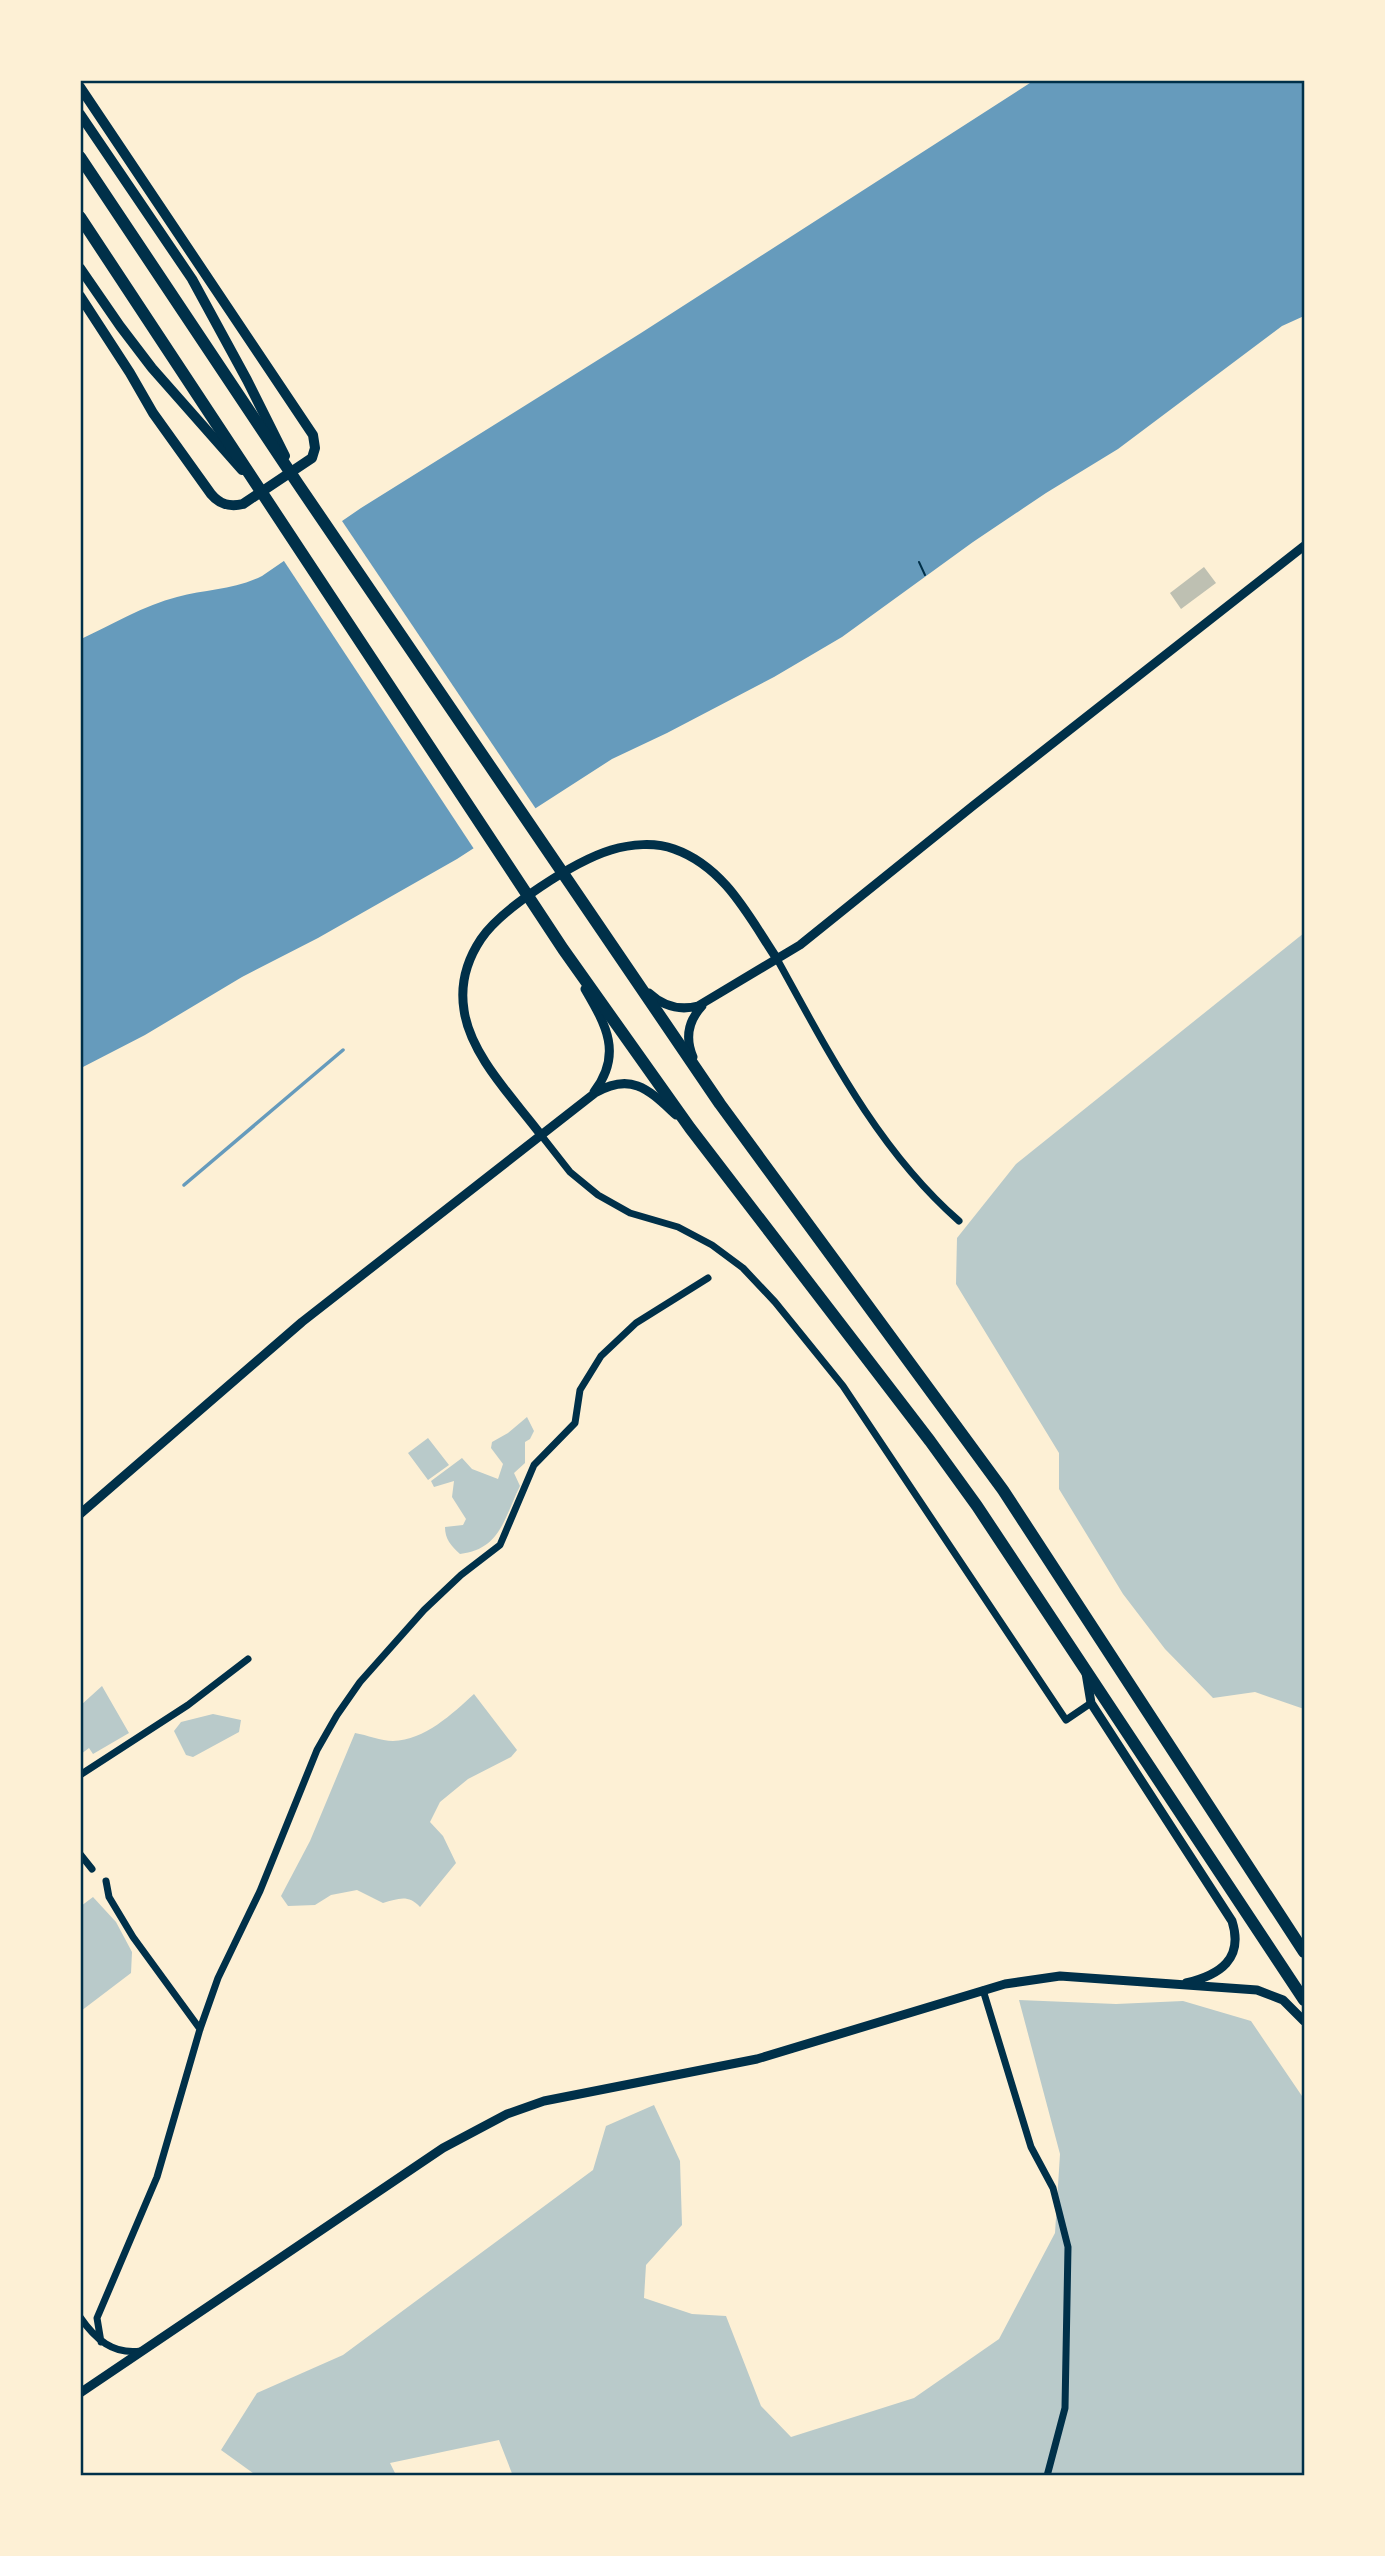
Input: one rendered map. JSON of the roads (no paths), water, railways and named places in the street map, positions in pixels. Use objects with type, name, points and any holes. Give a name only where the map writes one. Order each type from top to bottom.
[{"type":"highway","points":[[80,157],[598,928],[720,1104],[1003,1490],[1304,1952]]},
{"type":"highway","points":[[80,217],[563,949],[690,1128],[977,1506],[1304,2000]]},
{"type":"main road","points":[[80,87],[313,435],[316,445],[312,458],[243,503],[232,506],[218,502],[153,412],[80,296]]},
{"type":"main road","points":[[80,114],[192,279],[247,380],[298,484]]},
{"type":"main road","points":[[80,268],[152,368],[270,502]]},
{"type":"street","points":[[598,928],[648,992],[659,1001],[684,1009],[706,1003],[800,945],[1304,546]]},
{"type":"street","points":[[959,1221],[929,1195],[875,1127],[821,1039],[777,959],[718,875],[686,854],[661,846],[635,845],[610,850],[575,867],[524,899],[496,922],[479,942],[467,968],[463,1004],[467,1026],[476,1047],[570,1172],[597,1195],[630,1213],[690,1233],[723,1252],[743,1268],[775,1302],[843,1386],[1066,1720],[1091,1703]]},
{"type":"street","points":[[80,1514],[303,1322],[588,1098],[600,1084],[610,1054],[608,1035],[601,1017],[563,949]]},
{"type":"street","points":[[706,1003],[692,1019],[688,1041],[693,1057],[720,1104]]},
{"type":"street","points":[[588,1098],[612,1086],[638,1085],[647,1088],[690,1128]]},
{"type":"street","points":[[101,2342],[97,2318],[157,2177],[200,2029],[218,1978],[260,1891],[317,1750],[360,1682],[424,1610],[461,1574],[500,1545],[534,1465],[575,1423],[580,1390],[601,1356],[636,1323],[708,1278]]},
{"type":"street","points":[[80,1775],[188,1705],[248,1659]]},
{"type":"street","points":[[1086,1674],[1091,1703],[1233,1921],[1234,1946],[1225,1966],[1207,1978],[1178,1985]]},
{"type":"street","points":[[80,1854],[92,1869]]},
{"type":"street","points":[[106,1881],[109,1897],[134,1937],[200,2029]]},
{"type":"street","points":[[80,2393],[443,2148],[507,2115],[557,2098],[757,2059],[984,1990],[1023,1980],[1060,1976],[1264,1992],[1283,2000],[1304,2021]]},
{"type":"street","points":[[984,1990],[1031,2147],[1053,2189],[1068,2247],[1065,2408],[1047,2476]]},
{"type":"street","points":[[80,2317],[101,2342],[118,2350],[142,2351]]},
{"type":"water","points":[[1033,81],[1304,81],[1304,316],[1282,326],[1118,449],[973,542],[842,637],[774,677],[612,759],[457,859],[318,938],[242,977],[145,1035],[81,1068],[81,639],[140,610],[165,601],[241,584],[262,576],[361,508],[641,333]]},
{"type":"waterway","points":[[184,1185],[343,1050]]}]
